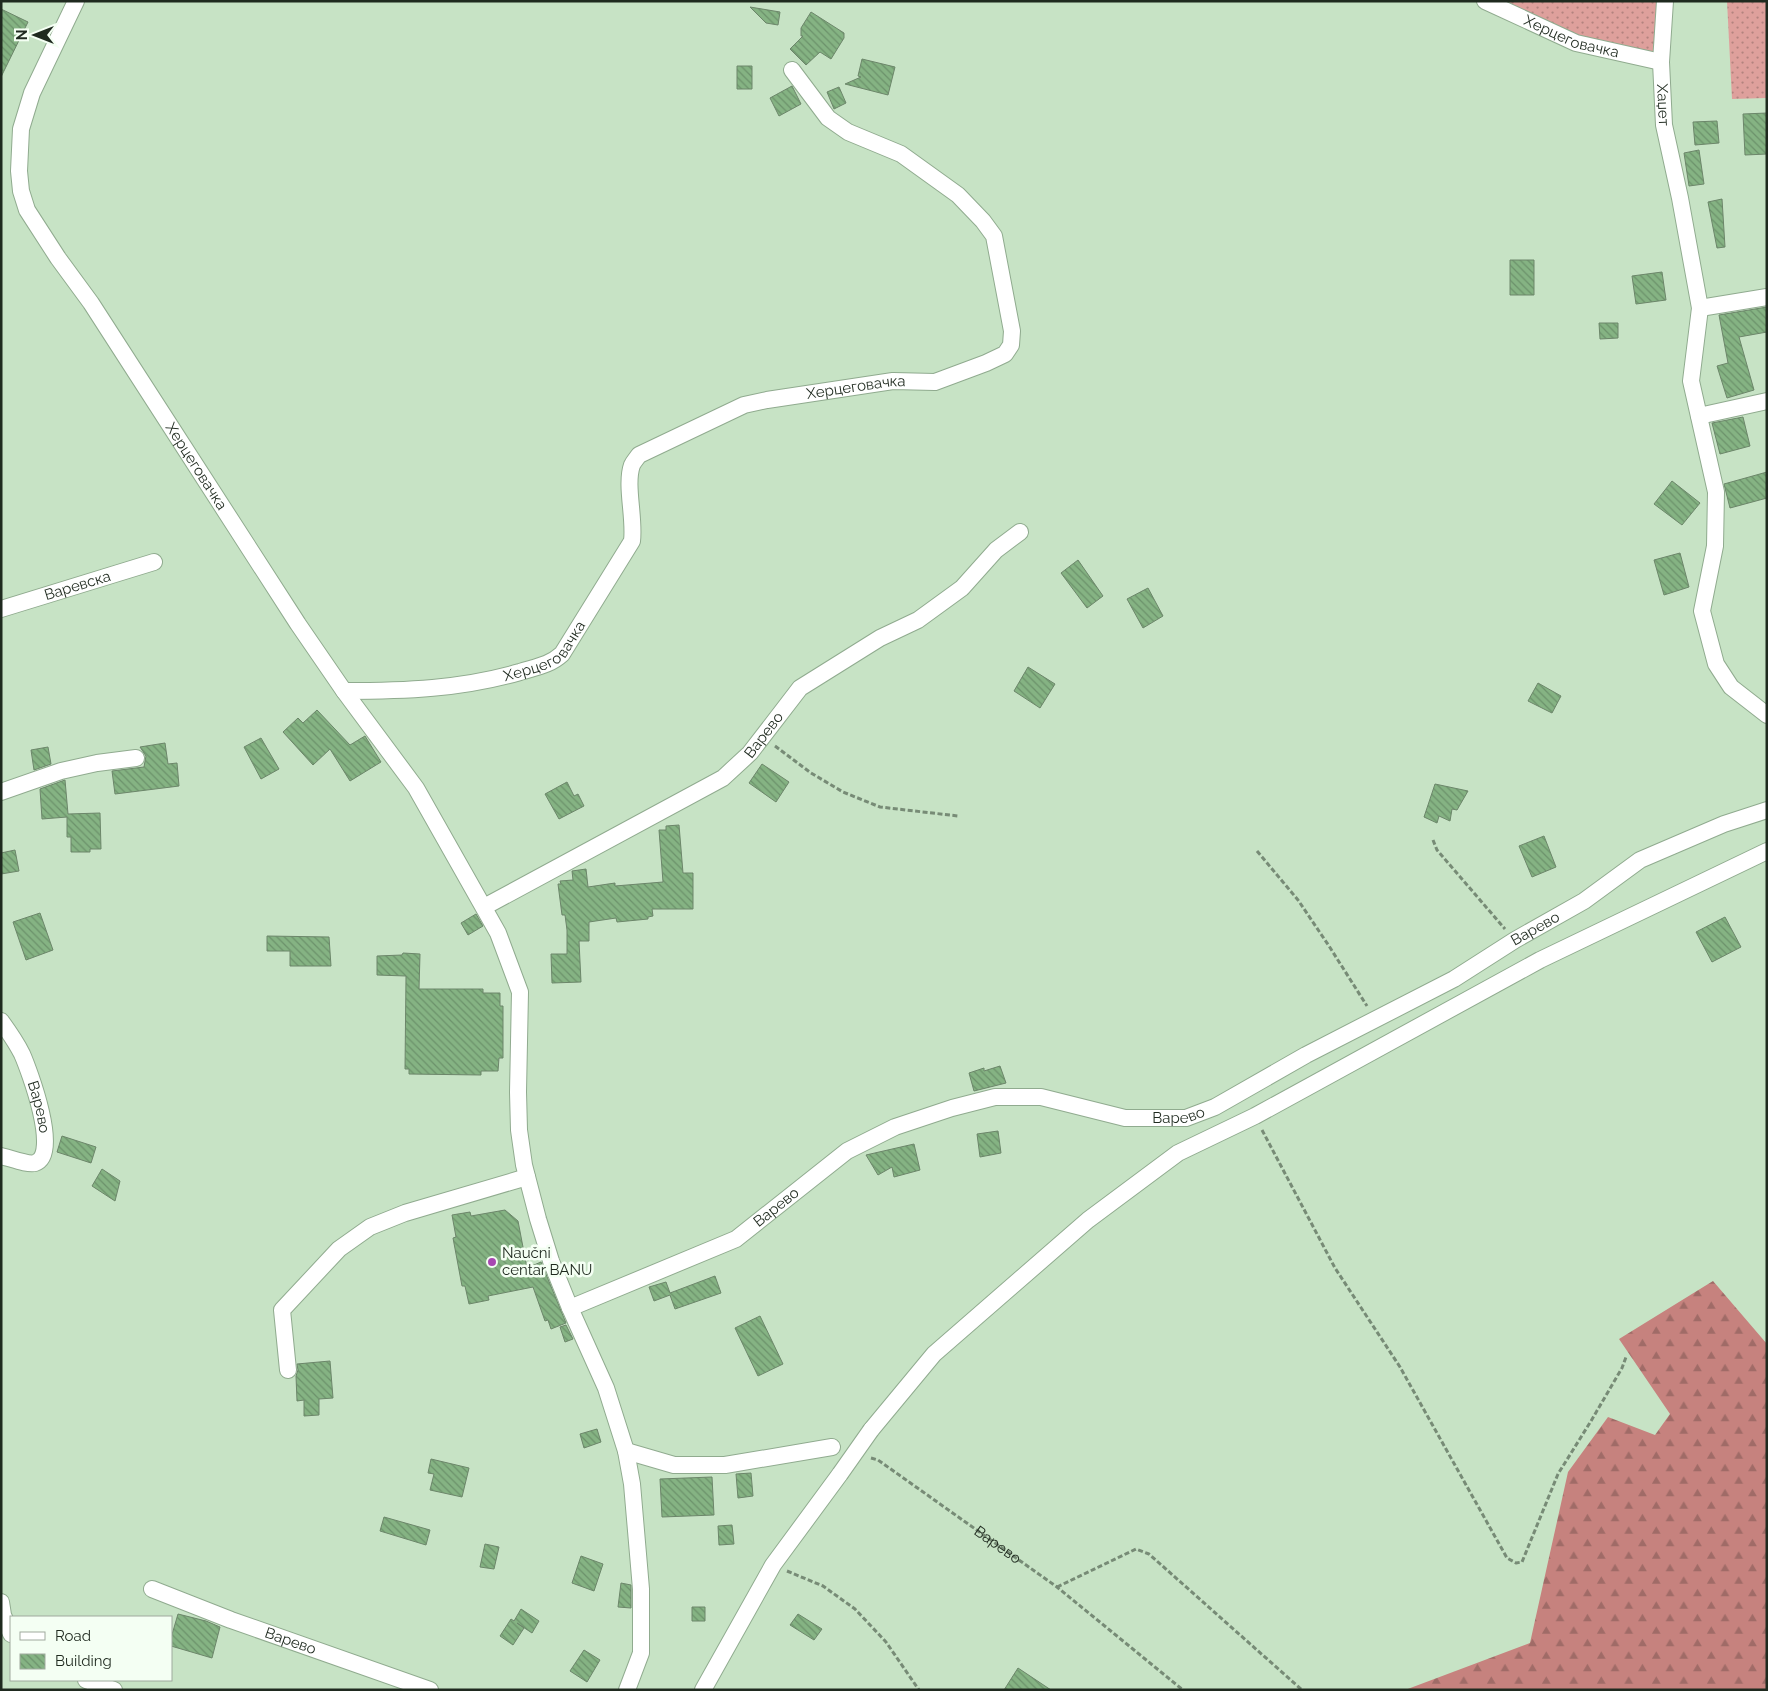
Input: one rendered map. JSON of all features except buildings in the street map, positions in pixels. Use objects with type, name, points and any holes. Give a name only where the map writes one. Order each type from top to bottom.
[{"type":"street","name":"Херцеговачка","points":[[76,1],[32,93],[21,129],[19,171],[21,191],[27,210],[58,258],[91,303],[287,608],[344,690],[407,690],[454,686],[496,679],[552,663],[562,654],[632,541],[634,529],[630,480],[632,465],[639,455],[744,405],[893,381],[935,382],[1005,354],[1011,345],[1012,331],[994,236],[983,221],[958,195],[901,154],[848,132],[828,118],[792,70]]},
{"type":"street","name":"Херцеговачка","points":[[1486,1],[1576,43],[1661,62]]},
{"type":"street","name":"Хаџет","points":[[1666,1],[1661,62],[1664,125],[1700,308],[1691,381],[1716,492],[1715,546],[1702,611],[1716,664],[1731,687],[1767,715]]},
{"type":"street","points":[[1700,308],[1767,297]]},
{"type":"street","points":[[1699,416],[1767,401]]},
{"type":"street","name":"Варево","points":[[484,907],[723,778],[750,753],[800,688],[880,638],[918,620],[962,588],[996,550],[1020,532]]},
{"type":"street","name":"Варевска","points":[[1,609],[154,562]]},
{"type":"street","points":[[344,690],[416,788],[498,933],[520,992],[519,1130],[527,1177],[552,1261],[570,1308],[606,1388],[626,1451],[632,1484],[641,1589],[641,1652],[627,1690]]},
{"type":"street","points":[[1,792],[61,771],[97,763],[136,758]]},
{"type":"street","name":"Варево","points":[[570,1308],[736,1239],[847,1151],[895,1127],[952,1108],[995,1097],[1041,1097],[1125,1118],[1186,1118],[1215,1107],[1306,1055],[1454,979],[1515,940],[1584,901],[1640,860],[1724,824],[1767,810]]},
{"type":"street","points":[[703,1690],[773,1566],[871,1430],[934,1354],[1088,1220],[1178,1153],[1255,1116],[1540,960],[1767,851]]},
{"type":"street","name":"Варево","points":[[1,1021],[14,1039],[31,1077],[39,1100],[45,1143],[45,1151],[41,1160],[35,1163],[1,1156]]},
{"type":"street","points":[[1215,1107],[1223,1132]]},
{"type":"street","points":[[288,1370],[282,1310],[338,1249],[370,1227],[405,1213],[527,1177]]},
{"type":"street","points":[[626,1451],[674,1465],[725,1465],[832,1447]]},
{"type":"street","name":"Варево","points":[[152,1589],[231,1620],[430,1690]]},
{"type":"street","points":[[1,1602],[3,1615],[10,1632]]},
{"type":"street","points":[[89,1681],[114,1690]]},
{"type":"path","points":[[763,737],[811,773],[843,792],[880,807],[958,816]]},
{"type":"path","points":[[1433,840],[1437,850],[1515,940]]},
{"type":"path","points":[[1257,852],[1298,900],[1376,1020]]},
{"type":"path","points":[[1255,1116],[1335,1268],[1400,1368],[1507,1558],[1516,1562],[1522,1562],[1558,1474],[1591,1422],[1622,1368],[1626,1357]]},
{"type":"path","name":"Варево","points":[[869,1457],[878,1460],[1057,1587],[1183,1690]]},
{"type":"path","points":[[1057,1587],[1136,1549],[1149,1554],[1302,1690]]},
{"type":"path","points":[[773,1566],[823,1586],[855,1609],[886,1642],[919,1690]]},
{"type":"shaded area","points":[[1486,1],[1665,1],[1661,62],[1576,43]]},
{"type":"shaded area","points":[[1727,1],[1767,1],[1767,98],[1732,99]]},
{"type":"green space","points":[[1713,1281],[1767,1344],[1767,1690],[1405,1690],[1530,1643],[1568,1472],[1608,1417],[1655,1435],[1670,1414],[1619,1339]]},
{"type":"place","name":"Naučni centar BANU","points":[[492,1262]]}]
